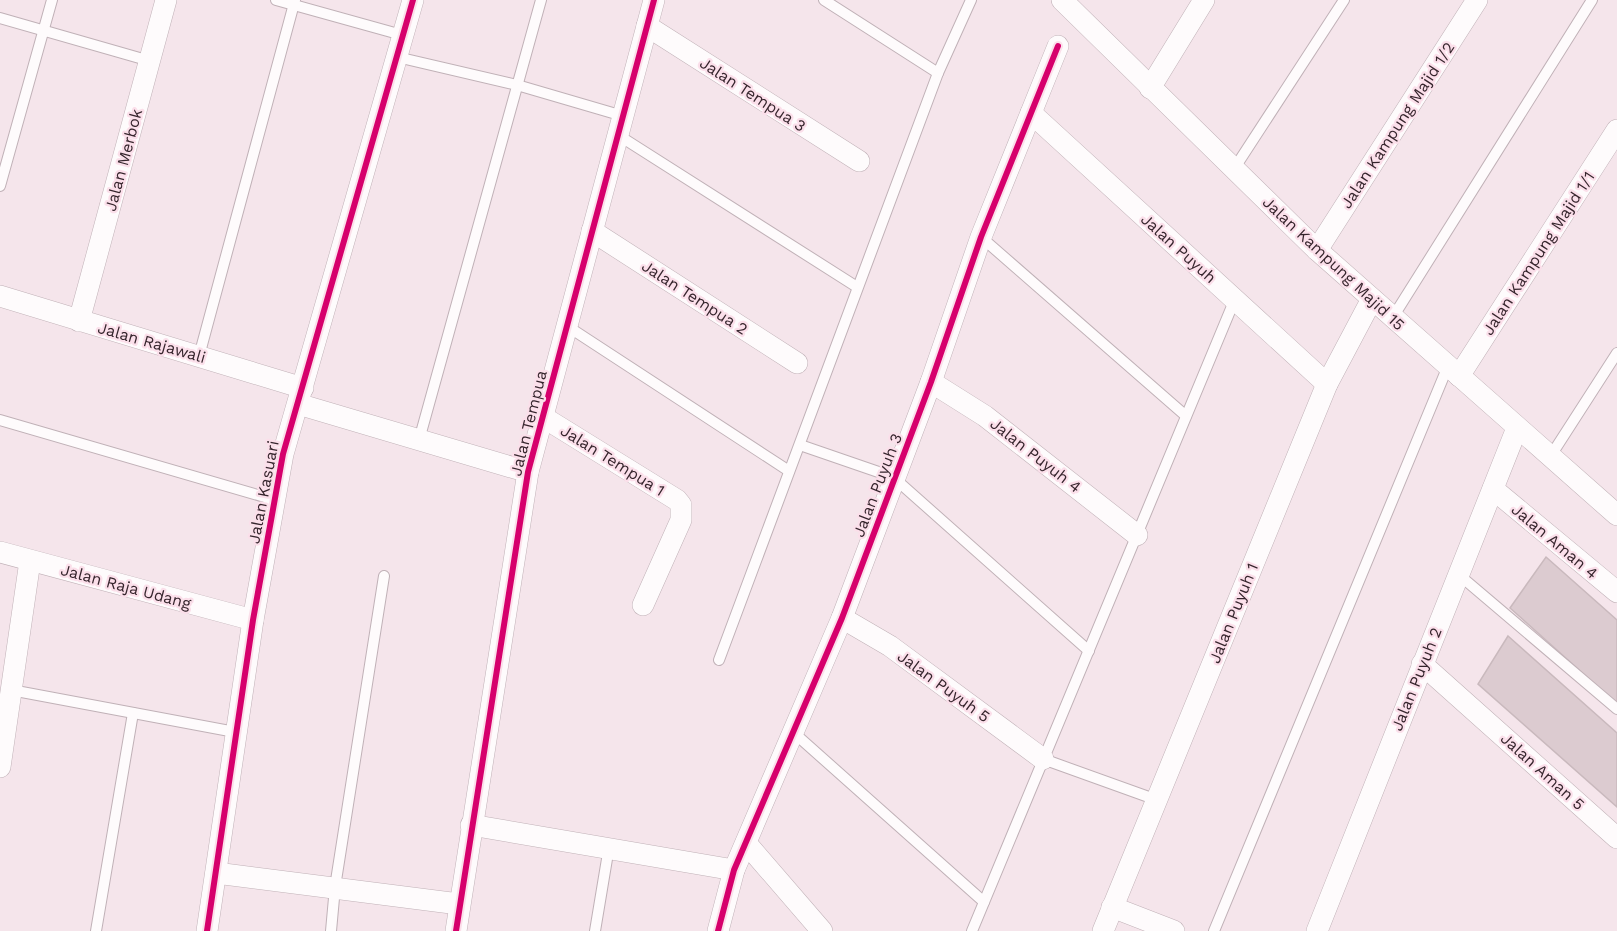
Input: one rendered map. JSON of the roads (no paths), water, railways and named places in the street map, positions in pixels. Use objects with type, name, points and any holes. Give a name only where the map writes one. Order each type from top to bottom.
[{"type":"street","name":"Jalan Merbok","points":[[79,321],[166,0]]},
{"type":"street","name":"Jalan Kasuari","points":[[207,931],[235,732],[283,454],[413,0]]},
{"type":"street","name":"Jalan Tempua","points":[[456,931],[528,472],[654,0]]},
{"type":"street","name":"Jalan Kampung Majid 15","points":[[1062,0],[1317,250],[1617,515]]},
{"type":"street","points":[[1150,88],[1204,0]]},
{"type":"street","name":"Jalan Kampung Majid 1/2","points":[[1317,250],[1477,0]]},
{"type":"street","name":"Jalan Tempua 3","points":[[647,26],[859,161]]},
{"type":"street","name":"Jalan Puyuh 3","points":[[718,931],[734,870],[842,618],[893,477],[931,382],[981,237],[1058,46]]},
{"type":"street","name":"Jalan Puyuh","points":[[1031,113],[1327,384]]},
{"type":"street","name":"Jalan Kampung Majid 1/1","points":[[1453,371],[1617,130]]},
{"type":"street","name":"Jalan Tempua 2","points":[[592,231],[797,363]]},
{"type":"street","name":"Jalan Rajawali","points":[[0,296],[199,356],[419,440],[528,472]]},
{"type":"street","name":"Jalan Puyuh 1","points":[[1103,931],[1327,384],[1372,299]]},
{"type":"street","name":"Jalan Puyuh 4","points":[[931,382],[985,416],[1137,535]]},
{"type":"street","name":"Jalan Tempua 1","points":[[543,417],[677,500],[681,505],[681,520],[643,605]]},
{"type":"street","name":"Jalan Puyuh 2","points":[[1317,931],[1517,428]]},
{"type":"street","name":"Jalan Aman 4","points":[[1493,489],[1617,592]]},
{"type":"street","name":"Jalan Raja Udang","points":[[0,552],[253,620]]},
{"type":"street","points":[[0,767],[30,561]]},
{"type":"street","name":"Jalan Puyuh 5","points":[[842,618],[890,646],[1044,759]]},
{"type":"street","name":"Jalan Aman 5","points":[[1422,664],[1617,838]]},
{"type":"street","points":[[471,825],[734,870]]},
{"type":"street","points":[[746,843],[822,931]]},
{"type":"street","points":[[216,873],[459,904]]},
{"type":"street","points":[[1112,907],[1174,931]]},
{"type":"lane","points":[[0,186],[52,0]]},
{"type":"lane","points":[[276,0],[295,2],[402,35]]},
{"type":"lane","points":[[419,440],[542,0]]},
{"type":"lane","points":[[824,0],[938,73]]},
{"type":"lane","points":[[719,660],[938,73],[971,0]]},
{"type":"lane","points":[[1234,169],[1344,0]]},
{"type":"lane","points":[[1393,317],[1592,0]]},
{"type":"lane","points":[[199,356],[295,2]]},
{"type":"lane","points":[[0,18],[150,61]]},
{"type":"lane","points":[[397,57],[517,85],[620,125],[857,287]]},
{"type":"lane","points":[[981,237],[1186,416]]},
{"type":"lane","points":[[972,931],[1235,298]]},
{"type":"lane","points":[[567,326],[789,471]]},
{"type":"lane","points":[[1550,457],[1617,353]]},
{"type":"lane","points":[[1214,931],[1453,371]]},
{"type":"lane","points":[[0,420],[275,500]]},
{"type":"lane","points":[[800,445],[893,477],[1089,651]]},
{"type":"lane","points":[[1458,574],[1617,709]]},
{"type":"lane","points":[[331,931],[335,887],[384,576]]},
{"type":"lane","points":[[11,690],[235,732]]},
{"type":"lane","points":[[96,931],[133,713]]},
{"type":"lane","points":[[793,732],[984,902]]},
{"type":"lane","points":[[1044,759],[1157,800]]},
{"type":"lane","points":[[595,931],[609,847]]}]
